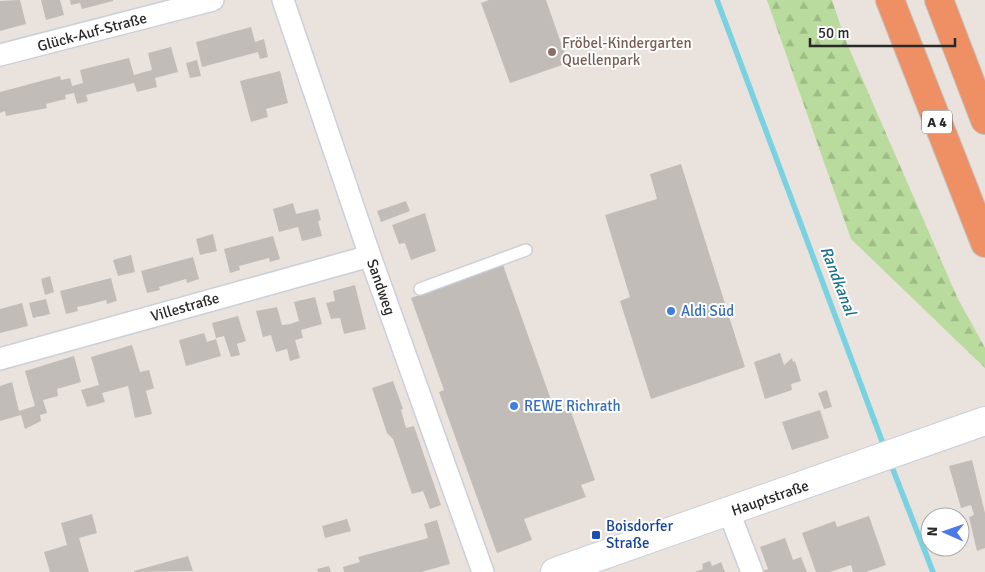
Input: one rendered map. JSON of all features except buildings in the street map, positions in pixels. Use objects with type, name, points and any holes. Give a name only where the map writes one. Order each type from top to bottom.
[{"type":"highway","name":"A 4","points":[[890,0],[985,244]]},
{"type":"highway","points":[[939,0],[985,120]]},
{"type":"main road","name":"Hauptstraße","points":[[555,572],[985,421]]},
{"type":"street","name":"Glück-Auf-Straße","points":[[0,56],[213,0]]},
{"type":"street","name":"Sandweg","points":[[284,0],[370,256],[483,572]]},
{"type":"street","name":"Villestraße","points":[[0,359],[370,256]]},
{"type":"street","points":[[729,512],[752,572]]},
{"type":"lane","points":[[420,288],[526,250]]},
{"type":"green space","points":[[767,0],[832,0],[845,39],[957,297],[985,348],[985,368],[851,239]]},
{"type":"waterway","name":"Randkanal","points":[[717,0],[885,449]]},
{"type":"waterway","name":"Randkanal","points":[[890,462],[933,572]]},
{"type":"place","name":"Fröbel-Kindergarten Quellenpark","points":[[552,52]]},
{"type":"place","name":"Aldi Süd","points":[[671,311]]},
{"type":"place","name":"REWE Richrath","points":[[514,406]]},
{"type":"place","name":"Boisdorfer Straße","points":[[596,535]]}]
